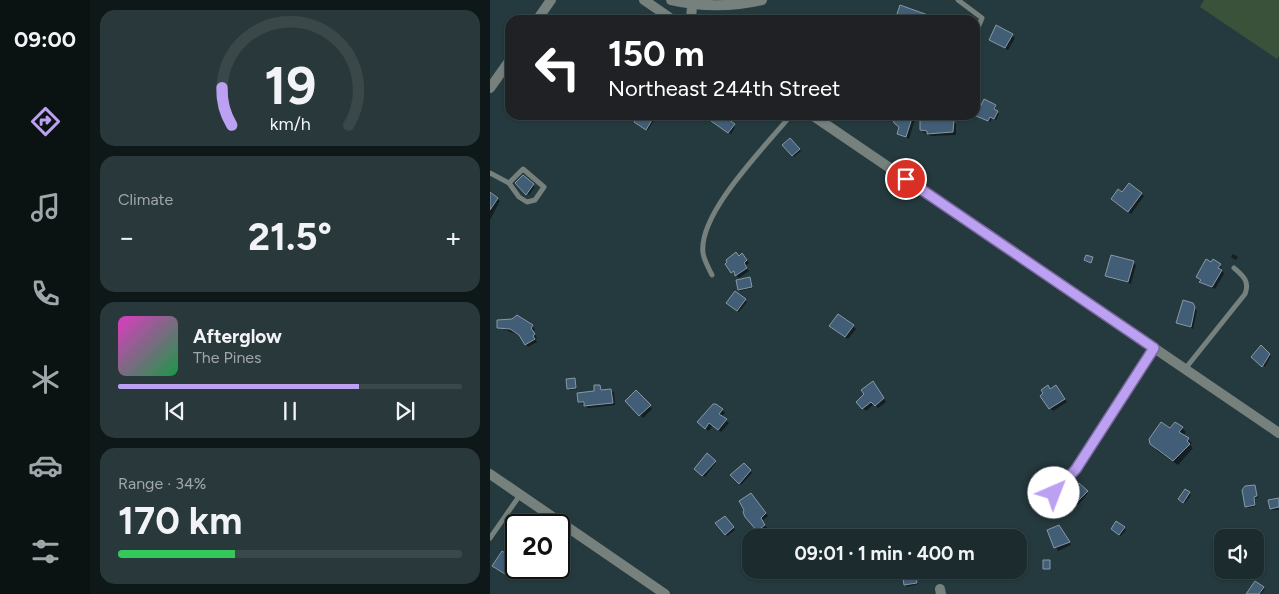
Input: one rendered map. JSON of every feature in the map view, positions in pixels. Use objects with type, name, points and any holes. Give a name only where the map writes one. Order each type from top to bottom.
[{"type":"street","points":[[540,15],[551,0]]},
{"type":"street","points":[[644,0],[666,15]]},
{"type":"street","points":[[671,0],[692,5],[724,6],[762,0]]},
{"type":"street","points":[[691,15],[692,5]]},
{"type":"street","points":[[490,88],[505,67]]},
{"type":"street","points":[[819,120],[1279,433]]},
{"type":"street","points":[[490,474],[665,594]]},
{"type":"lane","points":[[958,0],[978,15]]},
{"type":"lane","points":[[712,275],[703,254],[706,233],[714,212],[724,196],[787,120]]},
{"type":"lane","points":[[490,173],[509,183],[519,197],[527,202],[535,200],[544,187],[523,170],[509,183]]},
{"type":"lane","points":[[1185,369],[1245,294],[1248,284],[1244,277],[1234,268]]},
{"type":"lane","points":[[1042,504],[1066,482],[1076,469],[1154,348]]},
{"type":"lane","points":[[490,538],[520,495]]},
{"type":"green space","points":[[1204,0],[1279,0],[1279,56],[1277,59],[1200,7]]},
{"type":"building","points":[[900,5],[928,15],[897,15]]},
{"type":"building","points":[[996,25],[1013,34],[1005,48],[989,40]]},
{"type":"building","points":[[984,99],[996,105],[994,109],[998,111],[994,119],[990,117],[988,121],[980,118],[980,108]]},
{"type":"building","points":[[635,120],[652,120],[646,130],[634,122]]},
{"type":"building","points":[[729,120],[735,124],[728,133],[711,121]]},
{"type":"building","points":[[893,120],[911,120],[906,137],[897,134],[899,127]]},
{"type":"building","points":[[920,120],[954,120],[953,132],[927,134],[927,131],[920,130]]},
{"type":"building","points":[[790,138],[800,149],[792,156],[782,145]]},
{"type":"building","points":[[523,175],[534,184],[526,195],[515,183]]},
{"type":"building","points":[[1129,183],[1142,193],[1128,212],[1111,199],[1118,189],[1122,192]]},
{"type":"building","points":[[490,192],[498,198],[490,210]]},
{"type":"building","points":[[736,252],[739,256],[742,253],[747,260],[744,263],[747,268],[735,276],[734,271],[731,273],[725,264],[726,260]]},
{"type":"building","points":[[1086,255],[1093,257],[1091,263],[1084,260]]},
{"type":"building","points":[[1111,255],[1134,261],[1128,282],[1105,276]]},
{"type":"building","points":[[1206,259],[1211,262],[1213,259],[1221,264],[1218,268],[1222,270],[1212,287],[1199,282],[1201,280],[1196,277]]},
{"type":"building","points":[[750,277],[752,287],[738,290],[736,280]]},
{"type":"building","points":[[735,291],[746,299],[737,311],[726,303]]},
{"type":"building","points":[[1183,300],[1193,303],[1195,307],[1191,327],[1176,323]]},
{"type":"building","points":[[838,314],[854,325],[845,337],[829,326]]},
{"type":"building","points":[[517,315],[533,325],[531,328],[535,334],[533,336],[535,339],[525,345],[519,335],[510,329],[497,328],[497,320],[512,319]]},
{"type":"building","points":[[1261,345],[1270,354],[1262,367],[1251,357]]},
{"type":"building","points":[[575,378],[576,388],[567,389],[566,379]]},
{"type":"building","points":[[873,381],[884,398],[875,406],[871,402],[862,409],[856,402],[864,394],[861,390]]},
{"type":"building","points":[[594,385],[600,385],[601,390],[611,389],[613,403],[584,406],[584,402],[578,402],[577,393],[594,391]]},
{"type":"building","points":[[1048,385],[1050,389],[1056,385],[1065,399],[1049,409],[1040,396],[1043,393],[1041,390]]},
{"type":"building","points":[[636,390],[651,405],[639,416],[625,401]]},
{"type":"building","points":[[713,404],[723,409],[719,414],[727,419],[718,430],[709,423],[705,429],[697,422]]},
{"type":"building","points":[[1161,422],[1170,428],[1175,422],[1183,427],[1179,432],[1189,438],[1187,441],[1190,444],[1173,461],[1150,444],[1149,439]]},
{"type":"building","points":[[707,453],[716,461],[702,476],[694,469]]},
{"type":"building","points":[[744,463],[751,470],[739,484],[730,475]]},
{"type":"building","points":[[1079,483],[1088,491],[1075,504],[1065,494],[1073,485],[1076,487]]},
{"type":"building","points":[[1255,485],[1257,496],[1254,497],[1255,505],[1245,507],[1242,490],[1245,486]]},
{"type":"building","points":[[1185,489],[1190,492],[1183,503],[1178,499]]},
{"type":"building","points":[[751,493],[766,513],[761,518],[765,525],[760,529],[755,529],[745,517],[744,510],[739,501]]},
{"type":"building","points":[[1279,498],[1279,507],[1270,509],[1268,500]]},
{"type":"building","points":[[725,516],[734,527],[725,535],[715,523]]},
{"type":"building","points":[[1116,521],[1125,527],[1119,535],[1111,529]]},
{"type":"building","points":[[1059,525],[1070,542],[1054,548],[1047,530]]},
{"type":"building","points":[[502,551],[505,553],[505,574],[492,566]]},
{"type":"building","points":[[1043,560],[1050,560],[1050,569],[1043,569]]},
{"type":"building","points":[[903,579],[916,579],[917,583],[904,585]]},
{"type":"building","points":[[1255,581],[1264,587],[1259,594],[1246,594]]},
{"type":"route","points":[[906,179],[1154,348],[1076,469],[1054,493]]}]
